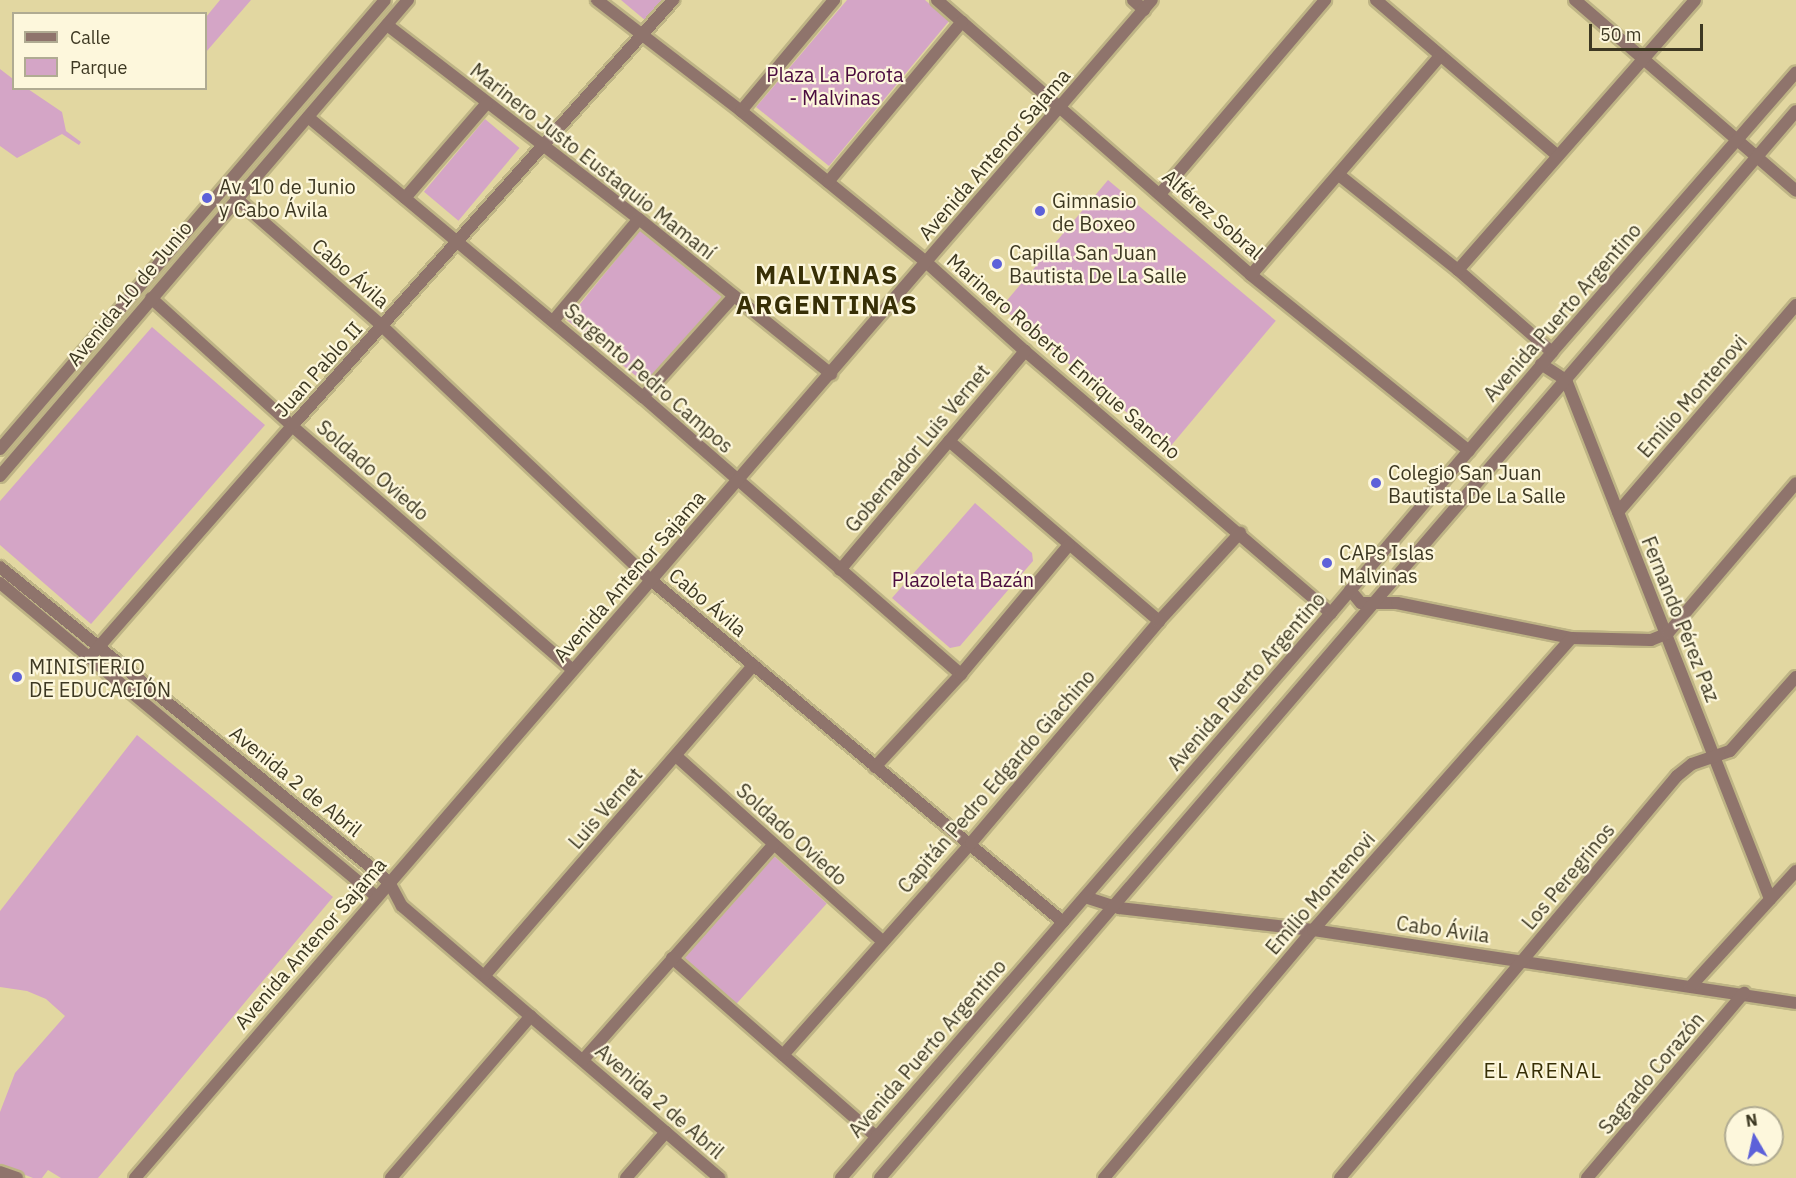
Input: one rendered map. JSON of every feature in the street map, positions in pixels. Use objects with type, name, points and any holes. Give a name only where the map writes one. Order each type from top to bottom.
[{"type":"street","name":"Avenida 10 de Junio","points":[[0,449],[385,0]]},
{"type":"street","name":"Avenida 10 de Junio","points":[[0,476],[408,0]]},
{"type":"street","name":"Marinero Roberto Enrique Sancho","points":[[597,0],[741,111],[926,262],[1025,351],[1331,613]]},
{"type":"street","name":"Juan Pablo II","points":[[89,658],[292,426],[673,0]]},
{"type":"street","points":[[741,111],[834,0]]},
{"type":"street","name":"Alférez Sobral","points":[[937,0],[1251,275],[1469,451]]},
{"type":"street","points":[[1133,0],[1148,5]]},
{"type":"street","points":[[1160,194],[1325,0]]},
{"type":"street","points":[[1376,0],[1557,155]]},
{"type":"street","points":[[1575,0],[1735,142],[1796,191]]},
{"type":"street","points":[[1458,270],[1695,0]]},
{"type":"street","name":"Avenida Antenor Sajama","points":[[139,1174],[376,896],[572,669],[652,581],[1148,5]]},
{"type":"street","points":[[828,182],[962,22]]},
{"type":"street","name":"Marinero Justo Eustaquio Mamaní","points":[[387,25],[542,147],[639,219],[831,374]]},
{"type":"street","points":[[1251,275],[1340,176],[1440,56]]},
{"type":"street","name":"Avenida Puerto Argentino","points":[[841,1178],[875,1136],[1331,613],[1541,364],[1796,72]]},
{"type":"street","points":[[405,198],[487,103]]},
{"type":"street","points":[[880,1178],[1796,111]]},
{"type":"street","name":"Sargento Pedro Campos","points":[[308,117],[643,397],[961,674]]},
{"type":"street","points":[[1340,176],[1458,270],[1552,352]]},
{"type":"street","name":"Cabo Ávila","points":[[236,198],[382,326],[652,581],[875,767],[971,843],[1063,922]]},
{"type":"street","points":[[553,321],[639,219]]},
{"type":"street","points":[[643,397],[734,296]]},
{"type":"street","name":"Soldado Oviedo","points":[[151,298],[292,426],[572,669]]},
{"type":"street","name":"Emilio Montenovi","points":[[1618,512],[1796,305]]},
{"type":"street","name":"Gobernador Luis Vernet","points":[[840,570],[1025,351]]},
{"type":"street","points":[[1541,364],[1566,380]]},
{"type":"street","name":"Fernando Pérez Paz","points":[[1566,380],[1668,633],[1770,899]]},
{"type":"street","points":[[949,441],[1159,621]]},
{"type":"street","points":[[1350,590],[1361,603],[1397,603],[1571,638],[1650,640],[1668,633],[1796,483]]},
{"type":"street","name":"Capitán Pedro Edgardo Giachino","points":[[783,1055],[971,843],[1159,621],[1240,533]]},
{"type":"street","points":[[875,767],[961,674],[1069,545]]},
{"type":"street","name":"Avenida 2 de Abril","points":[[0,567],[389,882],[402,906],[719,1178]]},
{"type":"street","name":"Avenida 2 de Abril","points":[[0,583],[376,896]]},
{"type":"street","name":"Emilio Montenovi","points":[[1104,1178],[1312,930],[1571,638]]},
{"type":"street","name":"Luis Vernet","points":[[485,975],[754,665]]},
{"type":"street","name":"Los Peregrinos","points":[[1340,1178],[1677,776],[1692,764],[1714,755],[1730,752],[1796,677]]},
{"type":"street","name":"Soldado Oviedo","points":[[676,756],[882,941]]},
{"type":"street","points":[[583,1060],[773,845]]},
{"type":"street","name":"Sagrado Corazón","points":[[1691,986],[1796,871]]},
{"type":"street","name":"Cabo Ávila","points":[[1085,897],[1114,906],[1312,930],[1744,993],[1796,1003]]},
{"type":"street","points":[[672,958],[875,1136]]},
{"type":"street","name":"Sagrado Corazón","points":[[1587,1178],[1744,993]]},
{"type":"street","points":[[391,1178],[531,1016]]},
{"type":"street","points":[[626,1178],[666,1132]]},
{"type":"street","points":[[0,1172],[17,1178]]},
{"type":"street","points":[[139,1174],[152,1178]]},
{"type":"green space","points":[[220,0],[251,0],[207,51],[207,16]]},
{"type":"green space","points":[[621,0],[665,0],[646,21]]},
{"type":"green space","name":"Plaza La Porota - Malvinas","points":[[847,0],[925,0],[949,21],[829,166],[756,107]]},
{"type":"green space","points":[[0,69],[12,78],[12,90],[29,90],[62,112],[66,131],[81,142],[79,145],[62,134],[17,158],[0,146]]},
{"type":"green space","points":[[485,119],[519,148],[458,221],[424,192]]},
{"type":"green space","points":[[1108,180],[1276,321],[1169,448],[1001,307]]},
{"type":"green space","points":[[640,230],[722,297],[649,387],[567,320]]},
{"type":"green space","points":[[152,327],[265,425],[91,624],[0,545],[0,501]]},
{"type":"green space","name":"Plazoleta Bazán","points":[[975,503],[1032,553],[1033,561],[960,646],[950,648],[892,598]]},
{"type":"green space","points":[[137,735],[333,897],[98,1178],[61,1178],[48,1170],[42,1178],[33,1178],[0,1165],[0,1112],[15,1073],[65,1016],[46,999],[27,991],[0,987],[0,911]]},
{"type":"green space","points":[[774,856],[827,904],[735,1005],[682,958]]},
{"type":"place","name":"Av. 10 de Junio y Cabo Ávila","points":[[207,198]]},
{"type":"place","name":"Gimnasio de Boxeo","points":[[1040,211]]},
{"type":"place","name":"Capilla San Juan Bautista De La Salle","points":[[997,264]]},
{"type":"place","name":"Colegio San Juan Bautista De La Salle","points":[[1376,483]]},
{"type":"place","name":"CAPs Islas Malvinas","points":[[1327,563]]},
{"type":"place","name":"MINISTERIO DE EDUCACIÓN","points":[[17,677]]},
{"type":"district","name":"MALVINAS ARGENTINAS","points":[[827,290]]},
{"type":"district","name":"EL ARENAL","points":[[1543,1070]]}]
